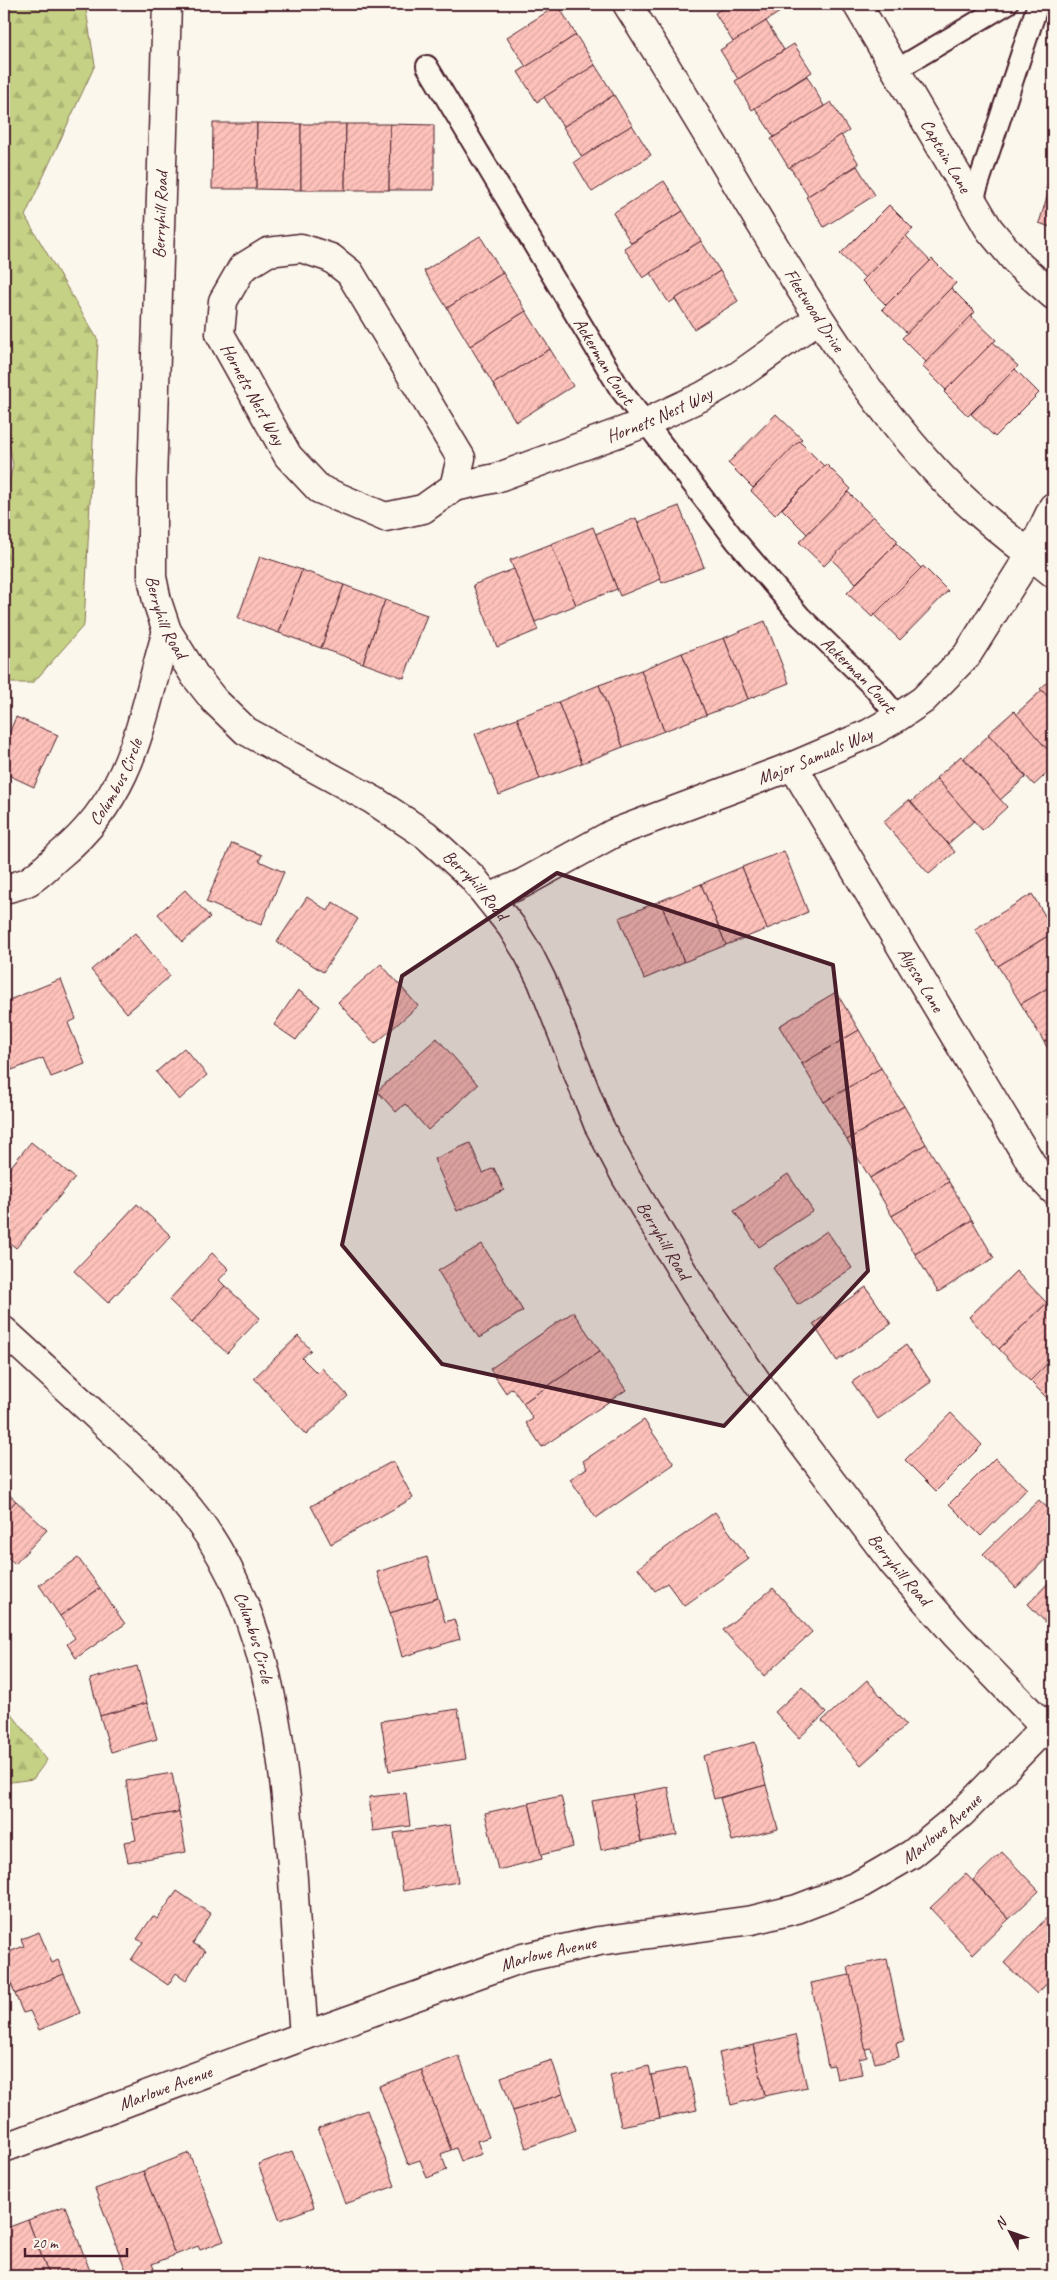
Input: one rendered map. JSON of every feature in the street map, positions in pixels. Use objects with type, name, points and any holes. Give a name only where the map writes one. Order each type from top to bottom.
[{"type":"street","name":"Berryhill Road","points":[[167,4],[152,491],[152,577],[157,602],[168,631],[195,676],[214,700],[246,731],[373,800],[426,835],[472,877],[489,898],[511,926],[528,953],[542,981],[598,1124],[626,1178],[696,1294],[766,1395],[893,1564],[956,1636],[1050,1728]]},
{"type":"street","name":"Fleetwood Drive","points":[[629,4],[818,319],[874,398],[934,469],[964,500],[1053,573]]},
{"type":"street","name":"Captain Lane","points":[[857,4],[990,229],[1020,266],[1053,295]]},
{"type":"street","name":"Hornets Nest Way","points":[[454,487],[461,458],[350,274],[331,258],[301,248],[268,252],[242,268],[223,301],[220,334],[288,456],[319,490],[385,517],[423,509],[454,487],[496,478],[645,423],[703,396],[738,376],[818,319]]},
{"type":"street","name":"Major Samuals Way","points":[[489,898],[523,884],[614,833],[793,766],[870,732],[898,717],[923,700],[968,655],[1030,555],[1053,507]]},
{"type":"street","name":"Columbus Circle","points":[[4,889],[29,881],[80,839],[116,790],[141,730],[168,631]]},
{"type":"street","name":"Alyssa Lane","points":[[793,766],[1037,1173],[1053,1190]]},
{"type":"street","name":"Columbus Circle","points":[[4,1331],[157,1471],[199,1520],[231,1573],[244,1601],[263,1660],[283,1767],[289,1821],[304,2036]]},
{"type":"street","name":"Marlowe Avenue","points":[[4,2148],[304,2036],[523,1958],[599,1941],[752,1920],[797,1909],[857,1886],[912,1854],[962,1814],[1050,1728]]},
{"type":"lane","points":[[896,70],[1007,4]]},
{"type":"lane","points":[[972,200],[1038,4]]},
{"type":"lane","name":"Ackerman Court","points":[[427,66],[620,389],[736,541],[800,616],[873,687],[898,717]]},
{"type":"highlighted area","points":[[557,873],[833,965],[868,1271],[724,1426],[442,1364],[342,1245],[402,976]]},
{"type":"green space","points":[[4,4],[85,4],[95,65],[25,216],[98,340],[84,625],[33,683],[4,683],[4,505],[13,465],[4,416]]},
{"type":"green space","points":[[4,1704],[47,1760],[33,1779],[4,1783]]},
{"type":"building","points":[[730,4],[779,4],[783,10],[733,42],[715,13]]},
{"type":"building","points":[[558,5],[576,35],[526,67],[507,37]]},
{"type":"building","points":[[766,21],[784,50],[738,79],[720,50]]},
{"type":"building","points":[[576,35],[595,65],[537,102],[518,72]]},
{"type":"building","points":[[794,44],[812,72],[752,110],[735,81]]},
{"type":"building","points":[[595,65],[614,95],[563,127],[544,97]]},
{"type":"building","points":[[807,76],[824,106],[774,137],[755,108]]},
{"type":"building","points":[[614,95],[632,125],[582,157],[563,127]]},
{"type":"building","points":[[831,102],[849,131],[789,168],[771,139]]},
{"type":"building","points":[[213,123],[257,123],[256,189],[212,189]]},
{"type":"building","points":[[257,123],[301,124],[301,190],[256,189]]},
{"type":"building","points":[[301,124],[346,124],[345,190],[301,190]]},
{"type":"building","points":[[346,124],[390,124],[389,190],[345,190]]},
{"type":"building","points":[[390,124],[434,125],[434,190],[389,190]]},
{"type":"building","points":[[632,125],[651,155],[592,192],[574,162]]},
{"type":"building","points":[[841,135],[859,164],[808,196],[790,167]]},
{"type":"building","points":[[1053,164],[1053,192],[1046,189]]},
{"type":"building","points":[[857,166],[875,195],[824,227],[806,197]]},
{"type":"building","points":[[664,181],[683,211],[631,243],[613,213]]},
{"type":"building","points":[[1049,191],[1053,192],[1053,228],[1039,223]]},
{"type":"building","points":[[889,205],[913,229],[865,278],[840,254]]},
{"type":"building","points":[[683,211],[701,241],[643,278],[624,248]]},
{"type":"building","points":[[480,236],[503,273],[447,308],[424,271]]},
{"type":"building","points":[[906,236],[930,261],[886,305],[862,281]]},
{"type":"building","points":[[701,241],[720,271],[669,303],[650,273]]},
{"type":"building","points":[[932,259],[956,283],[907,333],[882,309]]},
{"type":"building","points":[[720,271],[738,301],[694,329],[675,299]]},
{"type":"building","points":[[503,273],[526,311],[470,346],[447,308]]},
{"type":"building","points":[[951,288],[975,312],[926,362],[902,338]]},
{"type":"building","points":[[526,311],[550,349],[493,384],[470,346]]},
{"type":"building","points":[[971,316],[996,340],[946,390],[922,366]]},
{"type":"building","points":[[993,342],[1018,366],[968,416],[944,392]]},
{"type":"building","points":[[550,349],[573,386],[516,422],[493,384]]},
{"type":"building","points":[[1015,369],[1039,393],[995,437],[971,414]]},
{"type":"building","points":[[776,414],[802,439],[753,488],[728,463]]},
{"type":"building","points":[[799,441],[824,466],[775,515],[751,491]]},
{"type":"building","points":[[826,464],[851,489],[807,534],[782,509]]},
{"type":"building","points":[[848,492],[873,517],[824,566],[799,542]]},
{"type":"building","points":[[679,506],[704,567],[662,583],[638,522]]},
{"type":"building","points":[[873,516],[898,541],[856,583],[831,559]]},
{"type":"building","points":[[636,518],[661,579],[620,596],[595,534]]},
{"type":"building","points":[[593,527],[617,589],[576,605],[551,544]]},
{"type":"building","points":[[896,543],[921,568],[872,617],[847,593]]},
{"type":"building","points":[[551,544],[576,605],[535,622],[510,560]]},
{"type":"building","points":[[260,556],[302,570],[279,633],[238,618]]},
{"type":"building","points":[[923,566],[948,591],[900,640],[874,615]]},
{"type":"building","points":[[514,569],[538,630],[497,647],[473,585]]},
{"type":"building","points":[[302,570],[344,585],[321,648],[279,633]]},
{"type":"building","points":[[344,585],[385,600],[363,663],[321,648]]},
{"type":"building","points":[[385,600],[427,615],[404,678],[363,663]]},
{"type":"building","points":[[765,621],[789,683],[748,699],[724,638]]},
{"type":"building","points":[[724,638],[748,699],[706,715],[682,653]]},
{"type":"building","points":[[682,653],[706,715],[664,731],[641,670]]},
{"type":"building","points":[[641,670],[664,731],[623,747],[599,685]]},
{"type":"building","points":[[1053,677],[1053,703],[1040,689]]},
{"type":"building","points":[[599,685],[623,747],[582,763],[558,702]]},
{"type":"building","points":[[1042,690],[1053,703],[1053,756],[1016,714]]},
{"type":"building","points":[[558,702],[582,763],[540,779],[517,718]]},
{"type":"building","points":[[1014,711],[1053,756],[1053,768],[1034,785],[988,734]]},
{"type":"building","points":[[16,717],[58,735],[34,787],[4,773],[4,745]]},
{"type":"building","points":[[517,718],[540,779],[499,795],[475,734]]},
{"type":"building","points":[[989,735],[1026,777],[1000,800],[964,758]]},
{"type":"building","points":[[961,756],[1007,807],[982,830],[936,778]]},
{"type":"building","points":[[937,779],[974,821],[948,844],[911,802]]},
{"type":"building","points":[[909,800],[955,852],[929,874],[883,822]]},
{"type":"building","points":[[232,843],[262,855],[259,861],[284,872],[261,925],[206,902]]},
{"type":"building","points":[[784,851],[808,912],[767,929],[742,867]]},
{"type":"building","points":[[742,867],[767,929],[726,945],[701,884]]},
{"type":"building","points":[[701,884],[726,945],[684,962],[660,901]]},
{"type":"building","points":[[185,890],[210,917],[183,942],[158,914]]},
{"type":"building","points":[[1032,894],[1053,929],[1053,933],[998,966],[975,929]]},
{"type":"building","points":[[307,897],[328,911],[333,902],[358,919],[323,972],[277,942]]},
{"type":"building","points":[[660,901],[684,962],[644,979],[619,918]]},
{"type":"building","points":[[135,933],[170,976],[127,1013],[91,970]]},
{"type":"building","points":[[1053,933],[1053,985],[1021,1004],[998,966]]},
{"type":"building","points":[[381,964],[418,1006],[375,1044],[338,1002]]},
{"type":"building","points":[[61,979],[76,1019],[68,1023],[85,1064],[51,1077],[43,1058],[12,1070],[4,1049],[4,1002]]},
{"type":"building","points":[[1053,985],[1053,1037],[1044,1042],[1021,1004]]},
{"type":"building","points":[[298,990],[320,1006],[296,1040],[274,1025]]},
{"type":"building","points":[[836,992],[859,1030],[802,1064],[779,1026]]},
{"type":"building","points":[[859,1030],[881,1068],[824,1102],[802,1064]]},
{"type":"building","points":[[1053,1037],[1053,1057],[1044,1042]]},
{"type":"building","points":[[437,1038],[478,1085],[428,1130],[405,1104],[396,1112],[377,1091]]},
{"type":"building","points":[[184,1048],[207,1075],[179,1100],[156,1072]]},
{"type":"building","points":[[881,1068],[904,1106],[847,1140],[824,1102]]},
{"type":"building","points":[[904,1106],[926,1144],[870,1178],[847,1140]]},
{"type":"building","points":[[31,1142],[75,1178],[16,1248],[4,1238],[4,1175]]},
{"type":"building","points":[[470,1143],[483,1173],[494,1168],[504,1190],[457,1211],[434,1159]]},
{"type":"building","points":[[926,1144],[949,1182],[892,1216],[870,1178]]},
{"type":"building","points":[[788,1174],[813,1211],[759,1247],[734,1211]]},
{"type":"building","points":[[949,1182],[972,1220],[915,1254],[892,1216]]},
{"type":"building","points":[[137,1204],[171,1236],[108,1303],[74,1271]]},
{"type":"building","points":[[972,1220],[994,1258],[938,1292],[915,1254]]},
{"type":"building","points":[[827,1231],[852,1268],[798,1305],[773,1268]]},
{"type":"building","points":[[482,1244],[523,1311],[479,1338],[438,1271]]},
{"type":"building","points":[[212,1253],[229,1269],[219,1280],[225,1286],[192,1322],[169,1300]]},
{"type":"building","points":[[1016,1271],[1047,1303],[999,1349],[969,1317]]},
{"type":"building","points":[[225,1286],[260,1318],[227,1353],[192,1322]]},
{"type":"building","points":[[866,1287],[891,1324],[837,1361],[813,1324]]},
{"type":"building","points":[[1047,1303],[1053,1309],[1053,1358],[1030,1381],[999,1349]]},
{"type":"building","points":[[573,1312],[600,1351],[523,1403],[512,1388],[506,1393],[490,1369]]},
{"type":"building","points":[[298,1336],[311,1350],[302,1358],[317,1373],[322,1368],[348,1396],[306,1435],[254,1378]]},
{"type":"building","points":[[906,1345],[931,1382],[878,1419],[852,1382]]},
{"type":"building","points":[[600,1351],[626,1390],[542,1447],[526,1423],[533,1419],[523,1403]]},
{"type":"building","points":[[1053,1358],[1053,1404],[1030,1381]]},
{"type":"building","points":[[951,1413],[982,1445],[936,1491],[905,1460]]},
{"type":"building","points":[[644,1420],[674,1464],[596,1518],[570,1479],[587,1468],[583,1461]]},
{"type":"building","points":[[995,1458],[1027,1489],[981,1536],[949,1504]]},
{"type":"building","points":[[393,1461],[413,1498],[331,1544],[311,1506]]},
{"type":"building","points":[[4,1490],[16,1501],[4,1514]]},
{"type":"building","points":[[1039,1500],[1053,1513],[1053,1552],[1016,1588],[983,1554]]},
{"type":"building","points":[[16,1501],[47,1530],[15,1564],[4,1554],[4,1514]]},
{"type":"building","points":[[715,1512],[749,1559],[684,1606],[667,1583],[655,1591],[638,1568]]},
{"type":"building","points":[[427,1557],[438,1598],[390,1613],[377,1572]]},
{"type":"building","points":[[78,1558],[100,1588],[60,1616],[39,1585]]},
{"type":"building","points":[[1053,1578],[1053,1630],[1028,1604]]},
{"type":"building","points":[[100,1588],[125,1624],[76,1658],[67,1644],[75,1638],[60,1616]]},
{"type":"building","points":[[773,1588],[812,1632],[764,1676],[723,1630]]},
{"type":"building","points":[[438,1598],[445,1622],[454,1619],[460,1639],[402,1657],[390,1613]]},
{"type":"building","points":[[137,1666],[147,1703],[100,1716],[90,1679]]},
{"type":"building","points":[[867,1680],[906,1725],[861,1765],[822,1721]]},
{"type":"building","points":[[802,1687],[826,1713],[799,1738],[775,1712]]},
{"type":"building","points":[[147,1703],[157,1739],[111,1752],[100,1716]]},
{"type":"building","points":[[458,1709],[466,1759],[389,1771],[381,1721]]},
{"type":"building","points":[[755,1742],[766,1785],[714,1799],[703,1756]]},
{"type":"building","points":[[172,1773],[179,1812],[132,1820],[126,1781]]},
{"type":"building","points":[[766,1785],[778,1829],[732,1841],[720,1798]]},
{"type":"building","points":[[668,1787],[677,1835],[641,1842],[632,1794]]},
{"type":"building","points":[[406,1793],[410,1826],[373,1831],[369,1797]]},
{"type":"building","points":[[632,1794],[641,1842],[601,1850],[592,1801]]},
{"type":"building","points":[[561,1796],[573,1847],[541,1855],[529,1803]]},
{"type":"building","points":[[529,1803],[542,1859],[498,1870],[485,1813]]},
{"type":"building","points":[[179,1812],[186,1852],[128,1862],[124,1842],[136,1840],[132,1820]]},
{"type":"building","points":[[450,1825],[458,1882],[403,1891],[394,1833]]},
{"type":"building","points":[[1002,1852],[1039,1891],[1009,1919],[973,1880]]},
{"type":"building","points":[[966,1874],[1009,1919],[973,1954],[930,1908]]},
{"type":"building","points":[[177,1891],[211,1914],[193,1943],[205,1951],[186,1980],[176,1973],[168,1985],[131,1960],[143,1942],[137,1939],[153,1916],[157,1919]]},
{"type":"building","points":[[1053,1911],[1053,1977],[1037,1994],[1004,1963]]},
{"type":"building","points":[[39,1932],[52,1963],[58,1960],[64,1974],[15,1994],[4,1965],[4,1954],[24,1946],[21,1939]]},
{"type":"building","points":[[887,1959],[904,2041],[896,2043],[899,2057],[875,2063],[871,2048],[865,2049],[848,1967]]},
{"type":"building","points":[[64,1974],[80,2013],[39,2030],[30,2011],[23,2013],[15,1994]]},
{"type":"building","points":[[850,1975],[867,2057],[859,2059],[862,2074],[837,2079],[834,2065],[828,2066],[811,1983]]},
{"type":"building","points":[[795,2035],[807,2087],[765,2096],[753,2045]]},
{"type":"building","points":[[753,2045],[765,2096],[731,2105],[719,2053]]},
{"type":"building","points":[[459,2056],[489,2137],[477,2141],[482,2154],[461,2161],[456,2148],[451,2150],[421,2070]]},
{"type":"building","points":[[552,2060],[563,2094],[513,2111],[501,2077]]},
{"type":"building","points":[[649,2066],[660,2118],[621,2126],[610,2075]]},
{"type":"building","points":[[687,2067],[697,2110],[660,2118],[651,2075]]},
{"type":"building","points":[[421,2070],[451,2150],[441,2154],[447,2170],[427,2178],[420,2160],[408,2164],[379,2086]]},
{"type":"building","points":[[563,2094],[576,2130],[526,2148],[513,2111]]},
{"type":"building","points":[[367,2110],[395,2186],[345,2204],[318,2128]]},
{"type":"building","points":[[292,2151],[314,2207],[280,2220],[258,2164]]},
{"type":"building","points":[[189,2153],[224,2241],[200,2250],[198,2246],[175,2255],[143,2171]]},
{"type":"building","points":[[143,2171],[175,2255],[152,2264],[154,2269],[128,2276],[95,2189]]},
{"type":"building","points":[[65,2206],[92,2276],[49,2276],[28,2220]]},
{"type":"building","points":[[28,2220],[49,2276],[4,2276],[4,2229]]}]
